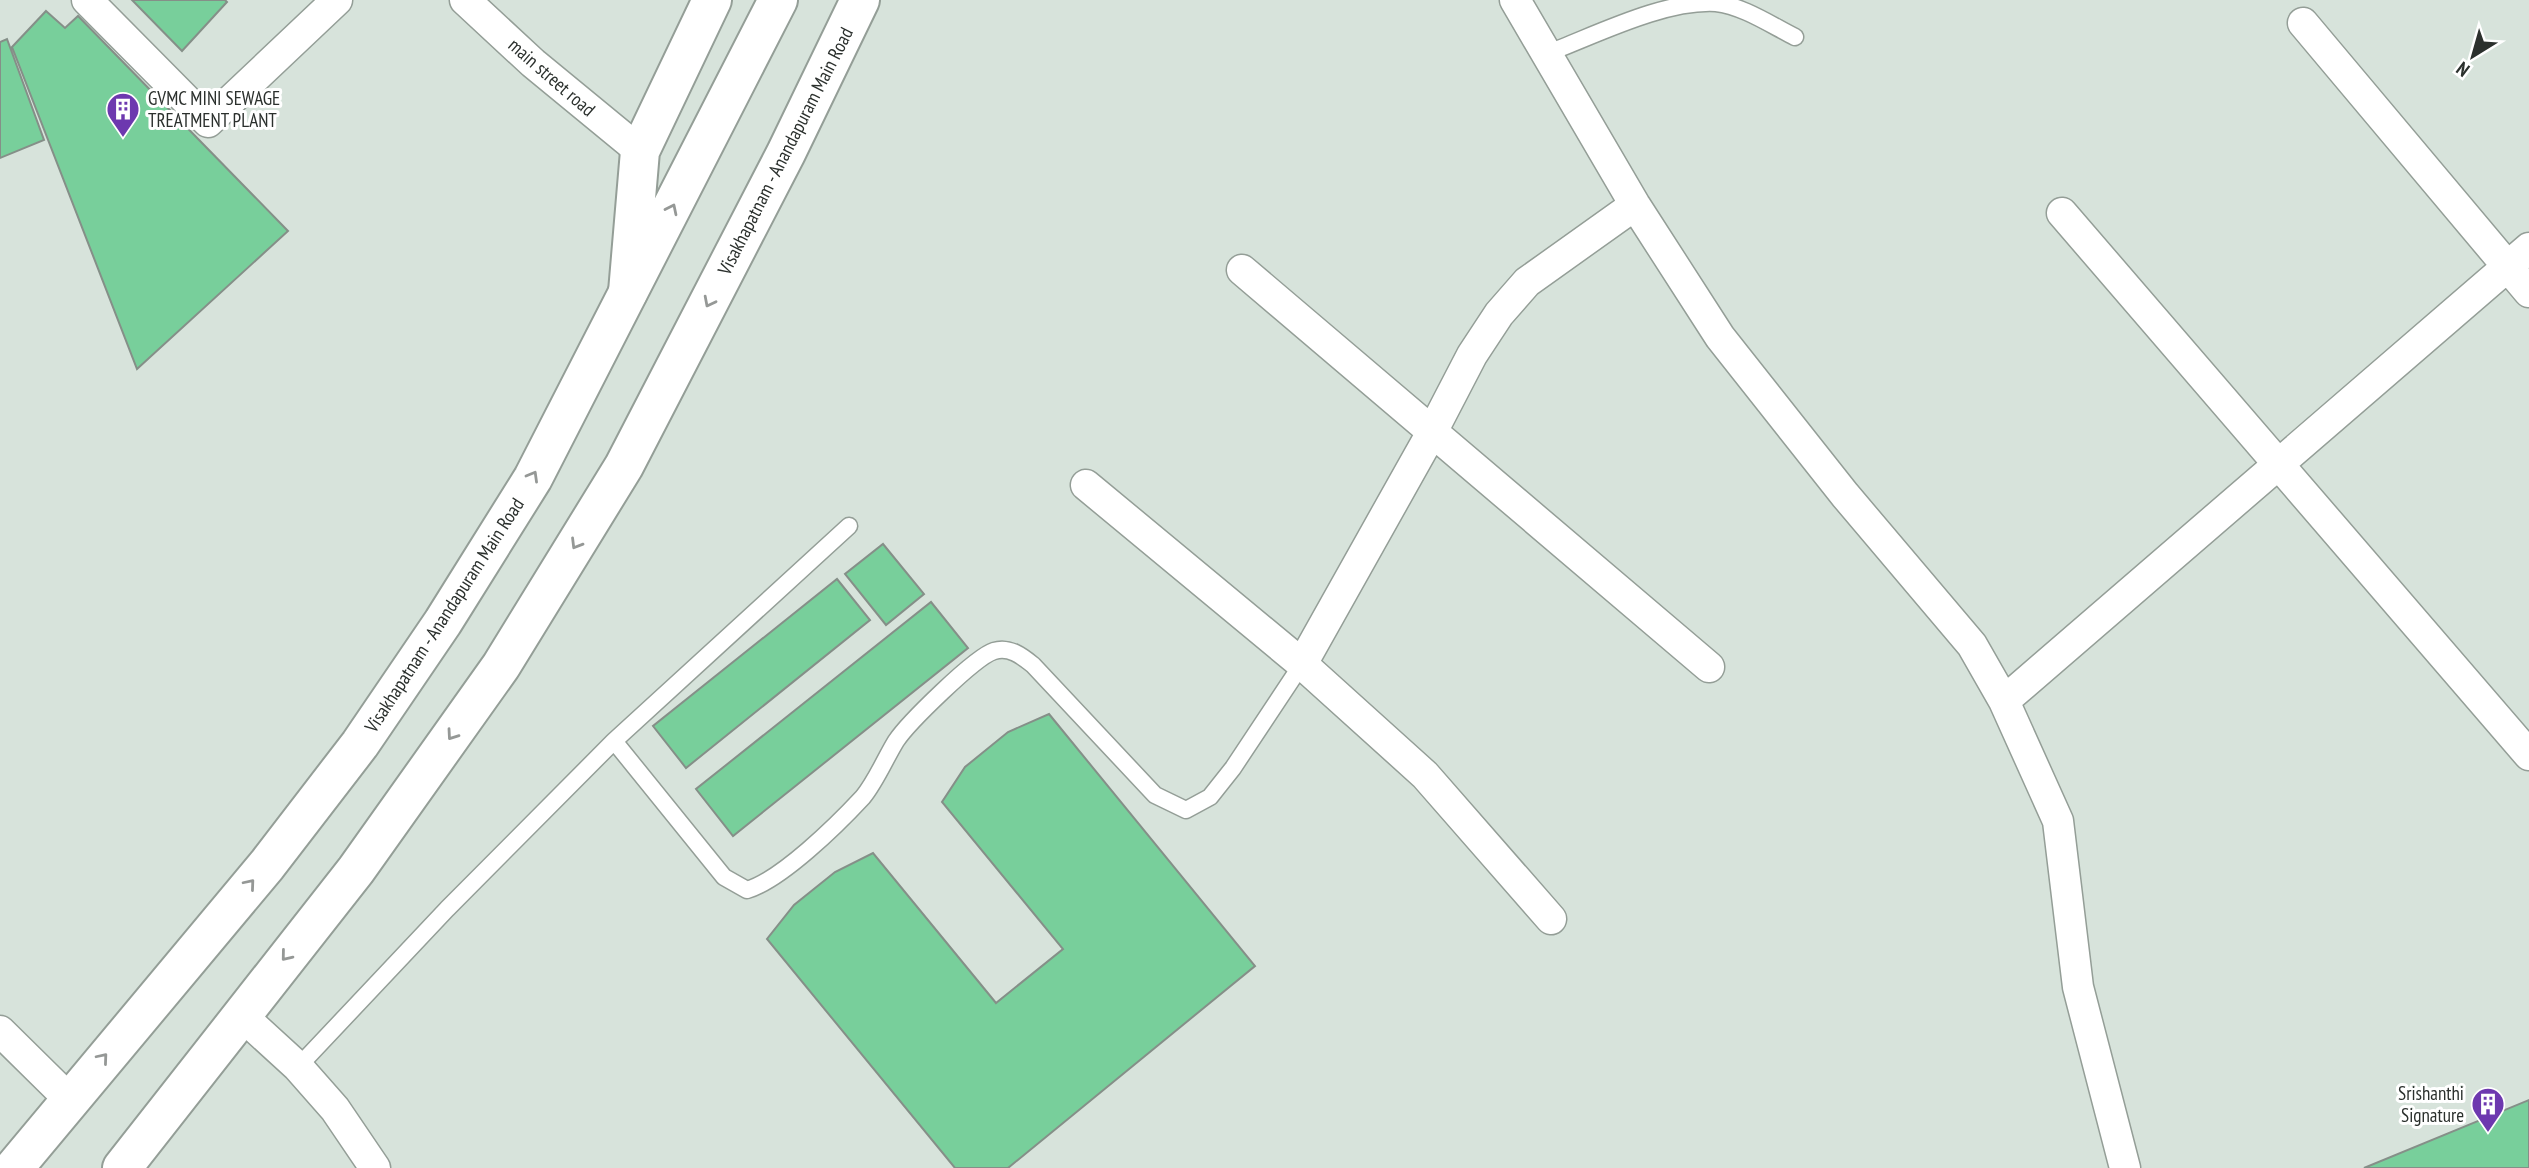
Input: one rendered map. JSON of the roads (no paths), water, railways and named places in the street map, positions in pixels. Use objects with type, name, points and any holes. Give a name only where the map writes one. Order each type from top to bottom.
[{"type":"main road","points":[[628,298],[640,151],[712,0]]},
{"type":"main road","name":"Visakhapatnam - Anandapuram Main Road","points":[[14,1168],[267,865],[360,744],[443,622],[533,478],[628,298],[778,0]]},
{"type":"main road","name":"Visakhapatnam - Anandapuram Main Road","points":[[122,1168],[240,1014],[356,870],[509,654],[624,466],[786,153],[860,0]]},
{"type":"street","points":[[87,0],[208,122],[337,0]]},
{"type":"street","name":"main street road","points":[[465,0],[533,63],[640,151]]},
{"type":"street","points":[[1515,0],[1635,205],[1720,337],[1836,485],[1972,645],[2004,701],[2057,821],[2078,987],[2125,1168]]},
{"type":"street","points":[[2303,23],[2518,258],[2529,292]]},
{"type":"street","points":[[1302,664],[1432,434],[1472,355],[1499,314],[1527,282],[1635,205]]},
{"type":"street","points":[[2062,213],[2529,755]]},
{"type":"street","points":[[2004,701],[2518,258]]},
{"type":"street","points":[[1241,270],[1709,667]]},
{"type":"street","points":[[1086,485],[1302,664],[1425,775],[1551,919]]},
{"type":"street","points":[[240,1014],[298,1067],[335,1109],[375,1168]]},
{"type":"street","points":[[0,1031],[69,1099]]},
{"type":"lane","points":[[1548,53],[1684,4],[1717,3],[1749,14],[1795,37]]},
{"type":"lane","points":[[298,1067],[447,909],[614,741],[849,526]]},
{"type":"lane","points":[[614,741],[723,877],[747,890],[765,885],[833,826],[865,794],[898,738],[977,660],[996,650],[1016,652],[1033,664],[1155,795],[1186,810],[1210,797],[1233,768],[1302,664]]},
{"type":"place","name":"GVMC MINI SEWAGE TREATMENT PLANT","points":[[123,139]]},
{"type":"place","name":"Srishanthi Signature","points":[[2488,1134]]}]
